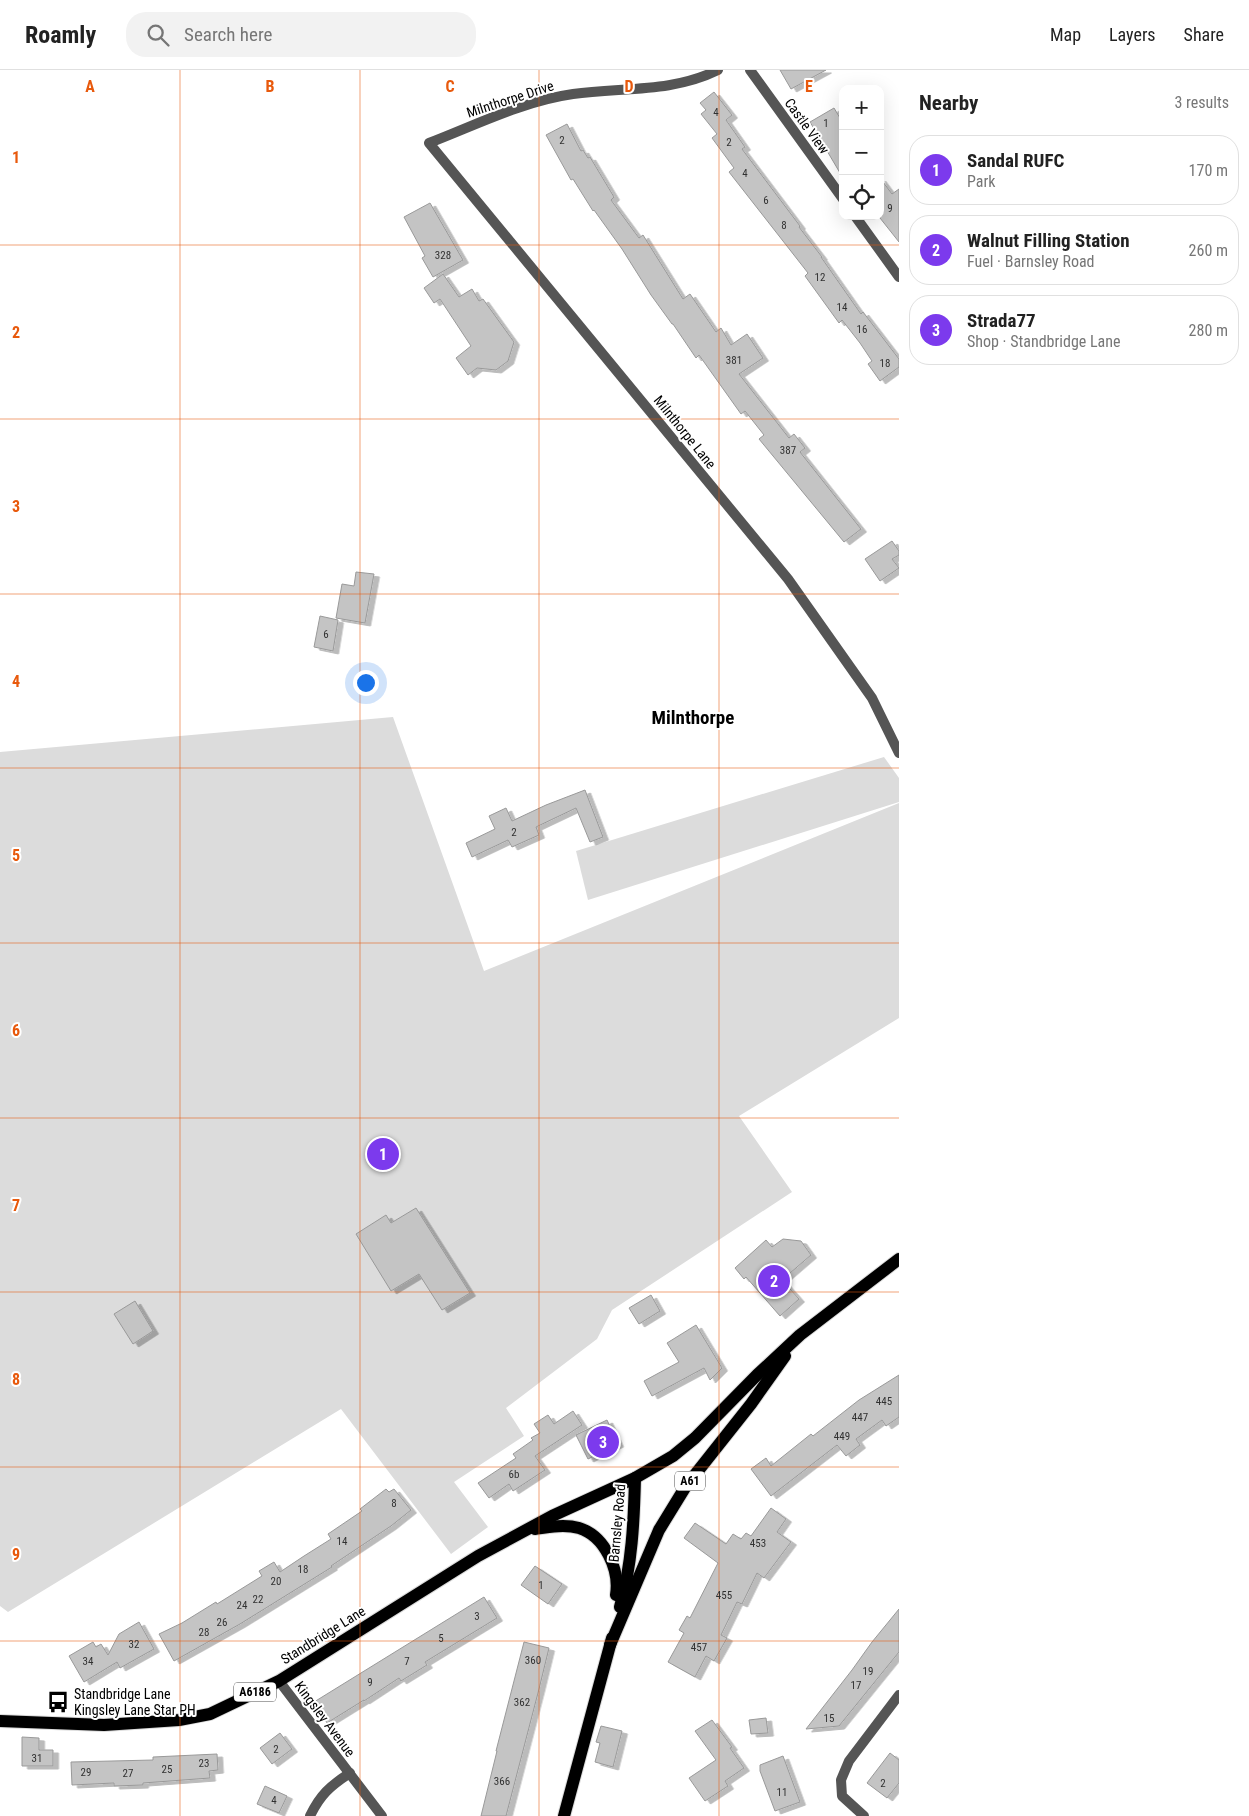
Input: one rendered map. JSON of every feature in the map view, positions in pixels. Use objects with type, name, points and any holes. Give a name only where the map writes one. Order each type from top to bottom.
[{"type":"main road","name":"Barnsley Road","points":[[564,1816],[624,1593],[633,1534],[636,1478],[673,1456],[695,1438],[757,1375],[800,1335],[899,1259]]},
{"type":"main road","name":"A61","points":[[610,1645],[659,1530],[686,1486],[751,1404],[800,1335]]},
{"type":"main road","name":"Standbridge Lane","points":[[0,1721],[104,1724],[179,1720],[210,1714],[279,1681],[444,1577],[526,1530],[636,1478]]},
{"type":"main road","name":"A61","points":[[526,1530],[556,1526],[579,1528],[596,1538],[609,1554],[618,1582],[610,1645]]},
{"type":"street","name":"Milnthorpe Drive","points":[[429,143],[540,101],[573,94],[673,86],[702,78],[718,70]]},
{"type":"street","name":"Castle View","points":[[750,70],[839,193]]},
{"type":"street","name":"Milnthorpe Lane","points":[[429,143],[788,578],[872,698],[899,754]]},
{"type":"street","points":[[858,220],[899,277]]},
{"type":"street","name":"Kingsley Avenue","points":[[279,1681],[382,1816]]},
{"type":"street","points":[[864,1816],[842,1796],[841,1780],[849,1761],[899,1696]]},
{"type":"street","name":"Kingsley Avenue","points":[[310,1816],[319,1798],[335,1783],[350,1774]]},
{"type":"shaded area","points":[[393,717],[484,971],[899,803],[899,1018],[739,1116],[792,1192],[612,1310],[597,1339],[506,1408],[524,1436],[454,1482],[488,1527],[451,1554],[341,1409],[8,1612],[0,1606],[0,752]]},
{"type":"shaded area","points":[[884,757],[899,778],[899,802],[588,900],[576,851]]},
{"type":"building","points":[[780,70],[826,70],[791,89]]},
{"type":"building","points":[[714,92],[732,115],[726,120],[745,147],[742,149],[800,226],[861,314],[863,312],[899,359],[899,367],[880,381],[868,364],[872,361],[860,343],[842,320],[839,323],[805,276],[808,273],[729,172],[734,168],[712,138],[717,134],[701,114],[706,110],[700,103]]},
{"type":"building","points":[[834,108],[839,116],[839,171],[810,122]]},
{"type":"building","points":[[567,124],[581,151],[583,150],[588,158],[590,157],[614,197],[611,200],[639,238],[643,235],[683,299],[690,294],[716,332],[721,328],[731,345],[747,334],[763,358],[739,374],[789,438],[794,434],[805,448],[800,452],[861,529],[844,542],[759,439],[764,435],[745,411],[741,414],[699,355],[696,358],[651,295],[622,249],[593,211],[573,179],[571,180],[546,135]]},
{"type":"building","points":[[884,183],[892,194],[899,189],[899,242],[882,220],[884,220]]},
{"type":"building","points":[[430,203],[463,260],[433,277],[422,258],[425,256],[404,217]]},
{"type":"building","points":[[443,274],[459,297],[472,289],[479,301],[483,299],[514,342],[508,361],[496,370],[477,368],[468,375],[456,358],[471,346],[440,299],[434,303],[424,288]]},
{"type":"building","points":[[892,541],[899,551],[899,555],[892,559],[899,568],[880,581],[865,559]]},
{"type":"building","points":[[356,572],[374,574],[365,623],[336,618],[342,584],[354,586]]},
{"type":"building","points":[[320,616],[338,620],[333,651],[314,647]]},
{"type":"building","points":[[585,790],[603,837],[590,842],[576,808],[536,827],[539,835],[512,847],[508,840],[472,857],[466,843],[495,829],[489,816],[506,808],[512,821]]},
{"type":"building","points":[[416,1208],[470,1293],[442,1310],[419,1274],[391,1291],[356,1234],[386,1215],[391,1223]]},
{"type":"building","points":[[783,1239],[801,1241],[811,1255],[782,1280],[799,1299],[780,1316],[746,1277],[744,1279],[735,1268],[766,1240],[772,1247]]},
{"type":"building","points":[[651,1295],[660,1311],[639,1324],[629,1308]]},
{"type":"building","points":[[135,1301],[153,1331],[133,1344],[114,1314]]},
{"type":"building","points":[[696,1325],[722,1368],[710,1380],[704,1368],[652,1396],[644,1381],[679,1362],[667,1343]]},
{"type":"building","points":[[899,1375],[899,1417],[886,1426],[882,1420],[856,1439],[860,1445],[846,1456],[837,1445],[771,1496],[751,1469],[766,1458],[771,1466],[811,1434],[813,1436],[859,1400]]},
{"type":"building","points":[[573,1411],[582,1425],[535,1456],[545,1470],[513,1491],[509,1484],[489,1498],[478,1483],[516,1458],[513,1454],[533,1440],[531,1438],[540,1433],[534,1424],[548,1415],[554,1424]]},
{"type":"building","points":[[607,1420],[618,1444],[588,1459],[576,1435]]},
{"type":"building","points":[[386,1489],[389,1492],[394,1489],[411,1510],[332,1567],[240,1624],[174,1661],[159,1634],[182,1623],[216,1602],[217,1604],[262,1576],[259,1571],[274,1562],[280,1572],[331,1539],[328,1534],[362,1511],[360,1509]]},
{"type":"building","points":[[771,1508],[786,1519],[777,1532],[791,1542],[764,1578],[757,1573],[742,1604],[737,1602],[721,1635],[727,1638],[714,1661],[706,1656],[695,1677],[668,1662],[684,1633],[679,1630],[687,1616],[690,1618],[718,1563],[684,1538],[695,1523],[726,1544],[733,1534],[741,1539],[746,1533],[751,1536]]},
{"type":"building","points":[[535,1566],[562,1584],[548,1604],[521,1585]]},
{"type":"building","points":[[484,1597],[497,1618],[425,1662],[427,1665],[401,1681],[399,1678],[327,1723],[314,1702]]},
{"type":"building","points":[[899,1609],[899,1652],[839,1726],[806,1729],[872,1642]]},
{"type":"building","points":[[139,1622],[154,1649],[120,1668],[117,1662],[84,1682],[69,1656],[93,1642],[96,1647],[101,1644],[108,1655],[119,1634]]},
{"type":"building","points":[[524,1642],[549,1648],[539,1689],[506,1816],[481,1816],[496,1751]]},
{"type":"building","points":[[766,1718],[768,1733],[751,1734],[749,1720]]},
{"type":"building","points":[[712,1720],[732,1747],[730,1748],[744,1768],[725,1781],[728,1786],[705,1801],[689,1778],[716,1760],[695,1731]]},
{"type":"building","points":[[601,1726],[622,1731],[613,1767],[595,1762],[600,1743],[596,1742]]},
{"type":"building","points":[[280,1733],[292,1749],[272,1764],[260,1748]]},
{"type":"building","points":[[22,1737],[39,1738],[39,1750],[53,1750],[53,1766],[22,1766]]},
{"type":"building","points":[[890,1753],[899,1760],[899,1783],[887,1798],[867,1783]]},
{"type":"building","points":[[217,1754],[218,1770],[209,1771],[210,1778],[143,1783],[143,1785],[114,1786],[114,1783],[72,1785],[71,1762],[153,1760],[153,1757]]},
{"type":"building","points":[[783,1756],[800,1802],[775,1811],[760,1771],[760,1765]]},
{"type":"building","points":[[265,1786],[287,1796],[279,1813],[257,1804]]},
{"type":"place","name":"Sandal RUFC","points":[[383,1154]]},
{"type":"place","name":"Walnut Filling Station","points":[[774,1281]]},
{"type":"place","name":"Strada77","points":[[603,1442]]},
{"type":"place","name":"Standbridge Lane Kingsley Lane Star PH","points":[[58,1702]]},
{"type":"district","name":"Milnthorpe","points":[[693,717]]}]
